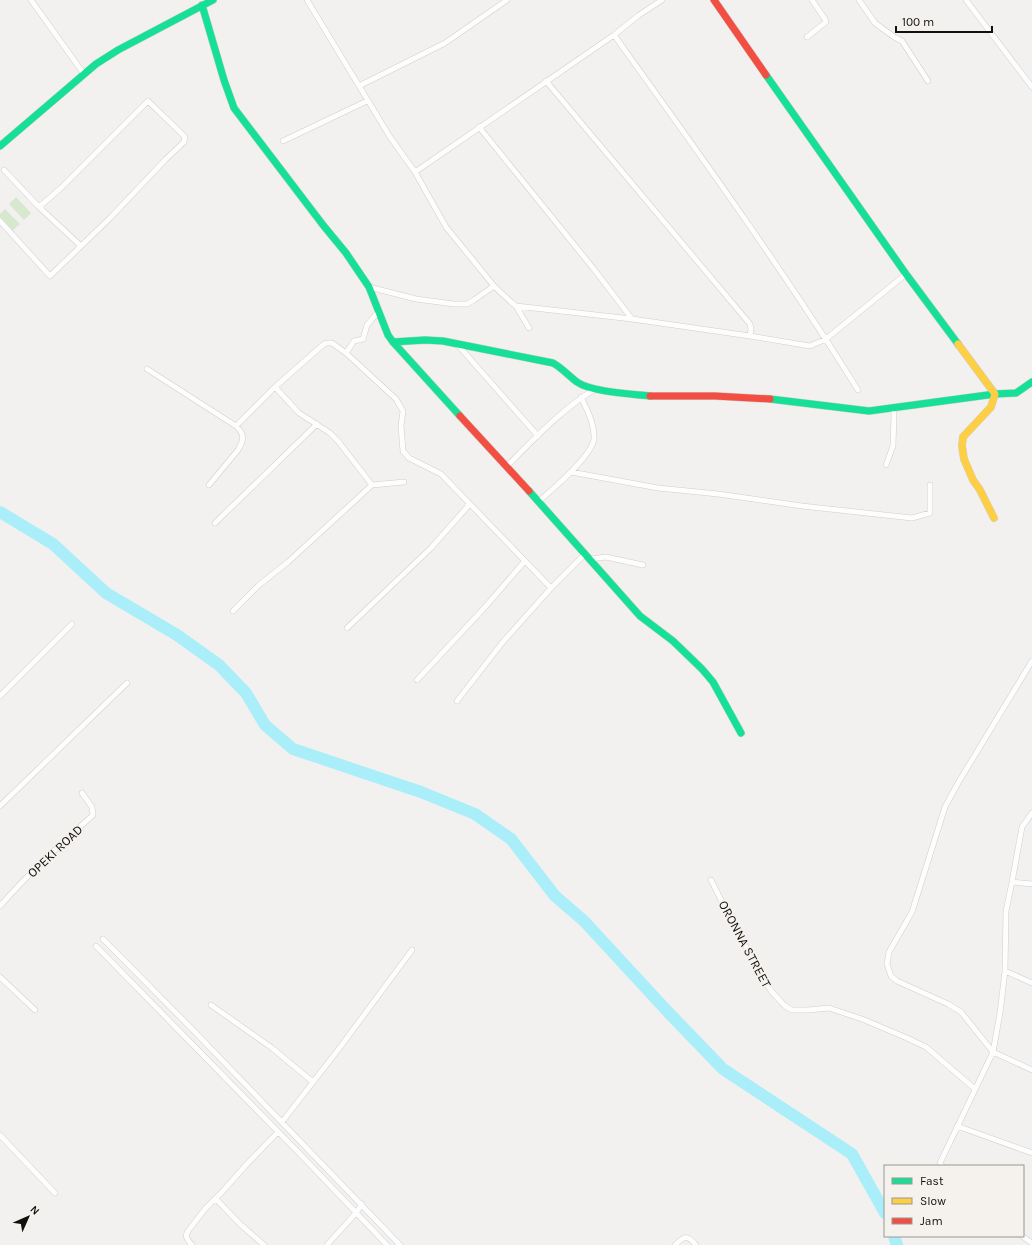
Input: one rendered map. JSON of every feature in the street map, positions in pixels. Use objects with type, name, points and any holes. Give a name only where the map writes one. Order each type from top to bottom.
[{"type":"street","points":[[31,0],[84,74]]},
{"type":"street","points":[[0,146],[96,64],[118,50],[213,0]]},
{"type":"street","points":[[307,0],[390,137],[414,172],[446,227],[494,286],[516,306],[529,328]]},
{"type":"street","points":[[359,86],[445,43],[507,0]]},
{"type":"street","points":[[414,172],[614,36],[639,15],[662,0]]},
{"type":"street","points":[[714,0],[906,274],[995,394],[992,407],[964,437],[962,446],[964,459],[973,480],[980,490],[994,518]]},
{"type":"street","points":[[807,37],[826,22],[812,0]]},
{"type":"street","points":[[859,0],[875,23],[902,41],[928,81]]},
{"type":"street","points":[[966,0],[1032,87]]},
{"type":"street","points":[[202,5],[224,80],[234,108],[346,252],[369,287],[388,335],[393,342],[506,467],[539,501],[640,616],[673,641],[702,668],[712,682],[741,733]]},
{"type":"street","points":[[614,36],[741,214],[826,339],[858,390]]},
{"type":"street","points":[[546,81],[750,324],[750,336]]},
{"type":"street","points":[[0,221],[50,276],[110,218],[184,142],[185,137],[148,101],[83,166],[39,207]]},
{"type":"street","points":[[283,141],[368,101]]},
{"type":"street","points":[[479,127],[589,262],[632,319]]},
{"type":"street","points":[[4,170],[39,207],[81,246]]},
{"type":"street","points":[[516,306],[632,319],[810,346],[826,339],[906,274]]},
{"type":"street","points":[[369,287],[416,298],[454,304],[467,304],[494,286]]},
{"type":"street","points":[[346,353],[354,341],[363,339],[367,325],[379,311]]},
{"type":"street","points":[[393,342],[425,340],[457,344],[553,364],[560,367],[578,383],[594,389],[651,396],[715,396],[780,399],[869,411],[995,394],[1016,393],[1032,382]]},
{"type":"street","points":[[236,426],[275,387],[327,343],[332,343],[346,353],[396,399],[403,411],[401,426],[403,451],[409,458],[441,474],[469,505],[551,588]]},
{"type":"street","points":[[457,344],[538,436]]},
{"type":"street","points":[[147,369],[241,430],[243,437],[242,444],[209,485]]},
{"type":"street","points":[[275,387],[299,413],[330,433],[338,441],[372,485]]},
{"type":"street","points":[[506,467],[581,397],[594,389]]},
{"type":"street","points":[[539,501],[571,472],[592,447],[594,439],[592,422],[581,397]]},
{"type":"street","points":[[886,465],[893,446],[893,408]]},
{"type":"street","points":[[215,523],[317,424]]},
{"type":"street","points":[[571,472],[658,488],[912,518],[930,513],[930,485]]},
{"type":"street","points":[[233,611],[259,585],[288,562],[372,485],[404,482]]},
{"type":"street","points":[[348,628],[431,548],[469,505]]},
{"type":"street","points":[[457,701],[502,644],[551,588],[588,557],[606,557],[643,565]]},
{"type":"street","points":[[417,680],[486,606],[524,562]]},
{"type":"street","points":[[0,696],[72,624]]},
{"type":"street","points":[[1032,661],[958,783],[946,807],[912,912],[889,952],[887,964],[891,976],[897,981],[948,1004],[961,1012],[993,1052],[1032,1070]]},
{"type":"street","points":[[0,806],[127,683]]},
{"type":"street","name":"OPEKI ROAD","points":[[0,906],[15,888],[47,857],[94,815],[92,807],[82,794]]},
{"type":"street","points":[[941,1165],[940,1164],[957,1126],[993,1052],[1000,1013],[1005,970],[1006,911],[1022,827],[1032,813]]},
{"type":"street","name":"ORONNA STREET","points":[[711,880],[728,914],[737,928],[756,968],[772,992],[785,1006],[792,1010],[829,1008],[862,1019],[926,1047],[975,1089]]},
{"type":"street","points":[[1012,882],[1032,884]]},
{"type":"street","points":[[103,939],[362,1204],[400,1245]]},
{"type":"street","points":[[96,946],[386,1245]]},
{"type":"street","points":[[282,1122],[341,1046],[412,950]]},
{"type":"street","points":[[1005,970],[1032,983]]},
{"type":"street","points":[[0,977],[34,1010]]},
{"type":"street","points":[[211,1005],[272,1048],[313,1082]]},
{"type":"street","points":[[957,1126],[1032,1153]]},
{"type":"street","points":[[192,1245],[186,1238],[186,1234],[205,1209],[216,1199],[256,1153],[278,1132]]},
{"type":"street","points":[[0,1135],[55,1193]]},
{"type":"street","points":[[216,1199],[240,1224],[264,1245]]},
{"type":"street","points":[[327,1245],[356,1213],[362,1204]]},
{"type":"street","points":[[675,1245],[685,1237],[690,1238],[696,1245]]},
{"type":"green space","points":[[16,197],[31,213],[24,220],[9,204]]},
{"type":"green space","points":[[5,209],[20,224],[12,231],[0,218],[0,214]]},
{"type":"waterway","points":[[0,512],[53,544],[106,593],[177,635],[219,665],[246,693],[265,725],[293,749],[421,792],[475,814],[511,839],[555,896],[584,921],[723,1069],[852,1154],[884,1211]]},
{"type":"waterway","points":[[894,1237],[897,1245]]},
{"type":"traffic: fast","points":[[0,146],[96,64],[118,50],[213,0]]},
{"type":"traffic: fast","points":[[202,5],[224,80],[234,108],[346,253],[369,287],[388,335],[393,342],[460,416]]},
{"type":"traffic: fast","points":[[766,75],[906,274],[958,344]]},
{"type":"traffic: fast","points":[[393,342],[425,340],[443,341],[553,363],[583,385],[612,392],[650,396]]},
{"type":"traffic: fast","points":[[770,399],[869,411],[995,394],[1016,393],[1032,382]]},
{"type":"traffic: fast","points":[[529,491],[640,616],[673,641],[702,669],[713,682],[741,733]]},
{"type":"traffic: slow","points":[[958,344],[995,394],[991,407],[963,437],[962,446],[964,459],[973,480],[980,490],[994,518]]},
{"type":"traffic: jam","points":[[714,0],[766,75]]},
{"type":"traffic: jam","points":[[650,396],[715,396],[770,399]]},
{"type":"traffic: jam","points":[[460,416],[529,491]]}]
